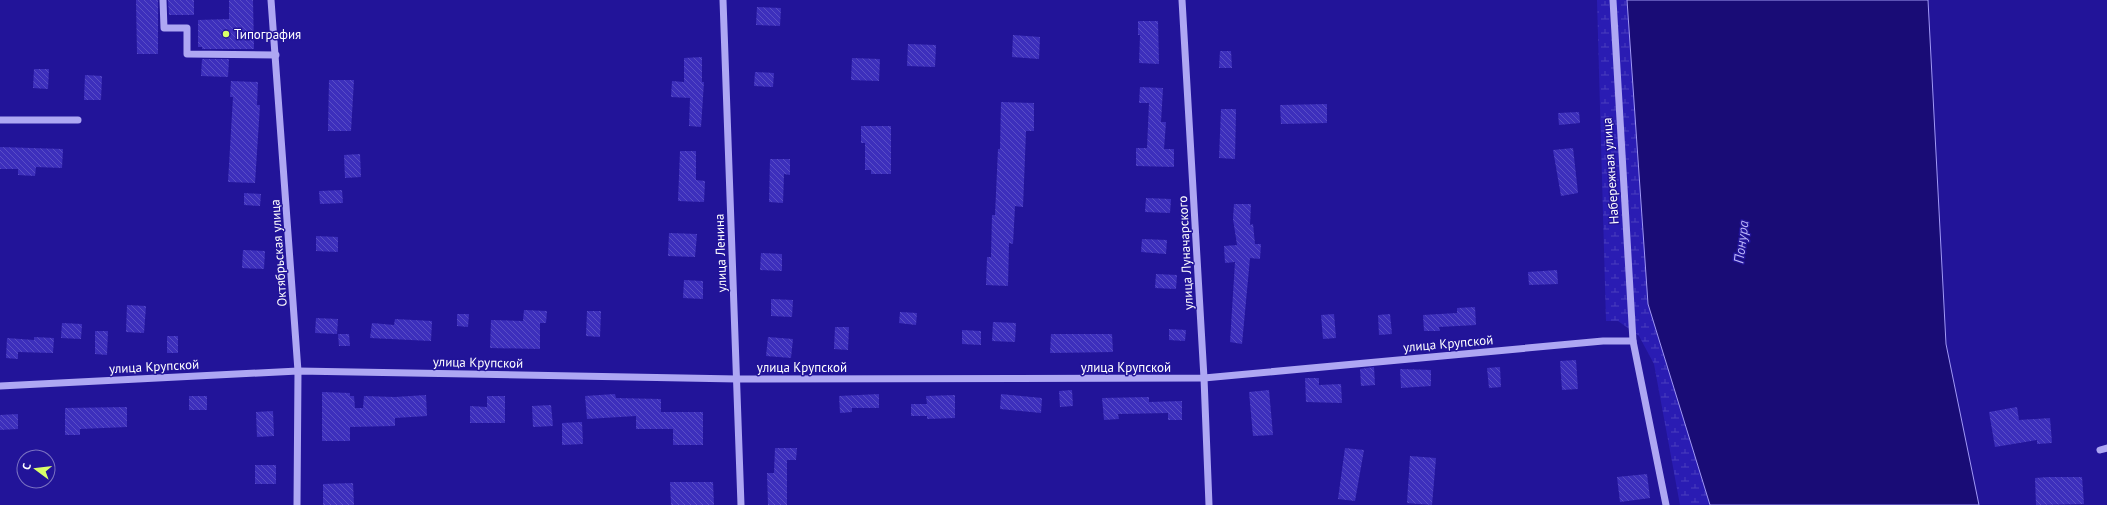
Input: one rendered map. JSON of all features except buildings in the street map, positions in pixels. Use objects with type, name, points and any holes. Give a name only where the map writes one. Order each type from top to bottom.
[{"type":"street","points":[[163,0],[164,28],[187,28],[187,54],[276,54]]},
{"type":"street","name":"Октябрьская улица","points":[[271,0],[298,371],[298,505]]},
{"type":"street","name":"улица Ленина","points":[[723,0],[741,505]]},
{"type":"street","name":"улица Луначарского","points":[[1182,0],[1204,378],[1209,505]]},
{"type":"street","name":"Набережная улица","points":[[1613,0],[1633,341],[1666,505]]},
{"type":"street","points":[[0,120],[78,120]]},
{"type":"street","name":"улица Крупской","points":[[0,386],[298,371],[736,379],[1204,378],[1603,341],[1633,341]]},
{"type":"green space","points":[[1597,0],[1627,0],[1648,304],[1710,505],[1680,505],[1654,364],[1639,336],[1618,321],[1606,321]]},
{"type":"water","name":"Понура","points":[[1627,0],[1928,0],[1946,344],[1979,505],[1710,505],[1648,304]]},
{"type":"place","name":"Типография","points":[[226,34]]}]
